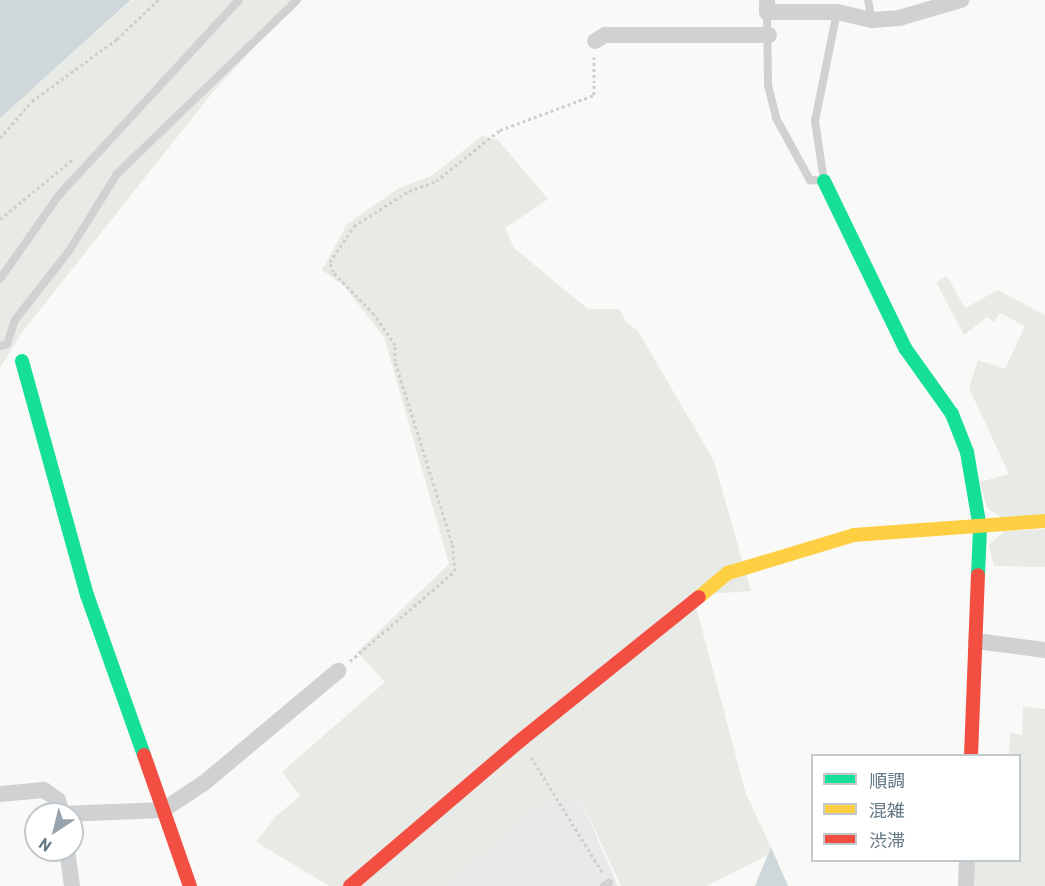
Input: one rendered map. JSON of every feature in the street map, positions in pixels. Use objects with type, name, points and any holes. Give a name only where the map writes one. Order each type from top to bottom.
[{"type":"street","points":[[767,6],[837,12],[872,20],[899,18],[961,0]]},
{"type":"street","points":[[595,41],[605,35],[769,35]]},
{"type":"street","points":[[824,181],[905,348],[952,414],[967,452],[980,528],[971,754]]},
{"type":"street","points":[[22,361],[87,595],[190,886]]},
{"type":"street","points":[[350,886],[521,740],[728,573],[854,535],[980,528],[1045,521]]},
{"type":"street","points":[[976,640],[1045,650]]},
{"type":"street","points":[[84,813],[163,810],[204,783],[338,671]]},
{"type":"street","points":[[0,794],[44,790],[59,802]]},
{"type":"street","points":[[69,862],[72,886]]},
{"type":"street","points":[[966,886],[967,862]]},
{"type":"lane","points":[[0,279],[59,195],[239,0]]},
{"type":"lane","points":[[0,346],[7,344],[15,320],[69,251],[117,174],[297,0]]},
{"type":"lane","points":[[868,0],[872,20]]},
{"type":"lane","points":[[767,6],[768,85],[776,118],[810,180],[824,181],[815,121],[837,12]]},
{"type":"path","points":[[0,138],[32,101],[117,39],[158,0]]},
{"type":"path","points":[[338,671],[456,571],[452,543],[395,361],[395,345],[374,314],[333,272],[330,262],[354,226],[409,191],[436,181],[500,130],[594,95],[595,41]]},
{"type":"path","points":[[0,219],[74,158]]},
{"type":"path","points":[[521,740],[607,884]]},
{"type":"shaded area","points":[[0,0],[131,0],[0,118]]},
{"type":"shaded area","points":[[132,0],[298,0],[213,92],[23,331],[0,368],[0,118]]},
{"type":"shaded area","points":[[482,136],[498,140],[548,199],[505,228],[514,248],[588,309],[620,309],[625,321],[638,331],[714,461],[751,591],[693,595],[746,794],[771,847],[766,856],[707,886],[621,886],[579,796],[541,804],[446,886],[329,886],[256,842],[276,816],[300,796],[282,772],[385,682],[357,652],[449,564],[384,337],[343,285],[322,270],[347,224],[399,188],[431,176]]},
{"type":"shaded area","points":[[947,276],[965,308],[998,290],[1045,315],[1045,514],[1002,518],[987,508],[980,482],[1009,474],[969,388],[978,360],[1005,369],[1025,326],[1000,313],[994,322],[987,317],[964,335],[936,282]]},
{"type":"shaded area","points":[[1045,529],[1045,567],[994,566],[989,545],[1004,531]]},
{"type":"shaded area","points":[[1023,706],[1045,709],[1045,886],[971,886],[971,862],[1021,862],[1021,754],[1009,754],[1010,733],[1022,735]]},
{"type":"shaded area","points":[[579,796],[618,886],[446,886],[541,804]]},
{"type":"shaded area","points":[[771,847],[788,886],[755,886]]},
{"type":"traffic: fast","points":[[824,181],[905,348],[952,414],[967,452],[980,528],[978,575]]},
{"type":"traffic: fast","points":[[22,361],[87,595],[144,755]]},
{"type":"traffic: slow","points":[[699,597],[728,573],[854,535],[1045,521]]},
{"type":"traffic: jam","points":[[971,754],[978,575]]},
{"type":"traffic: jam","points":[[350,886],[521,740],[699,597]]},
{"type":"traffic: jam","points":[[144,755],[190,886]]}]
